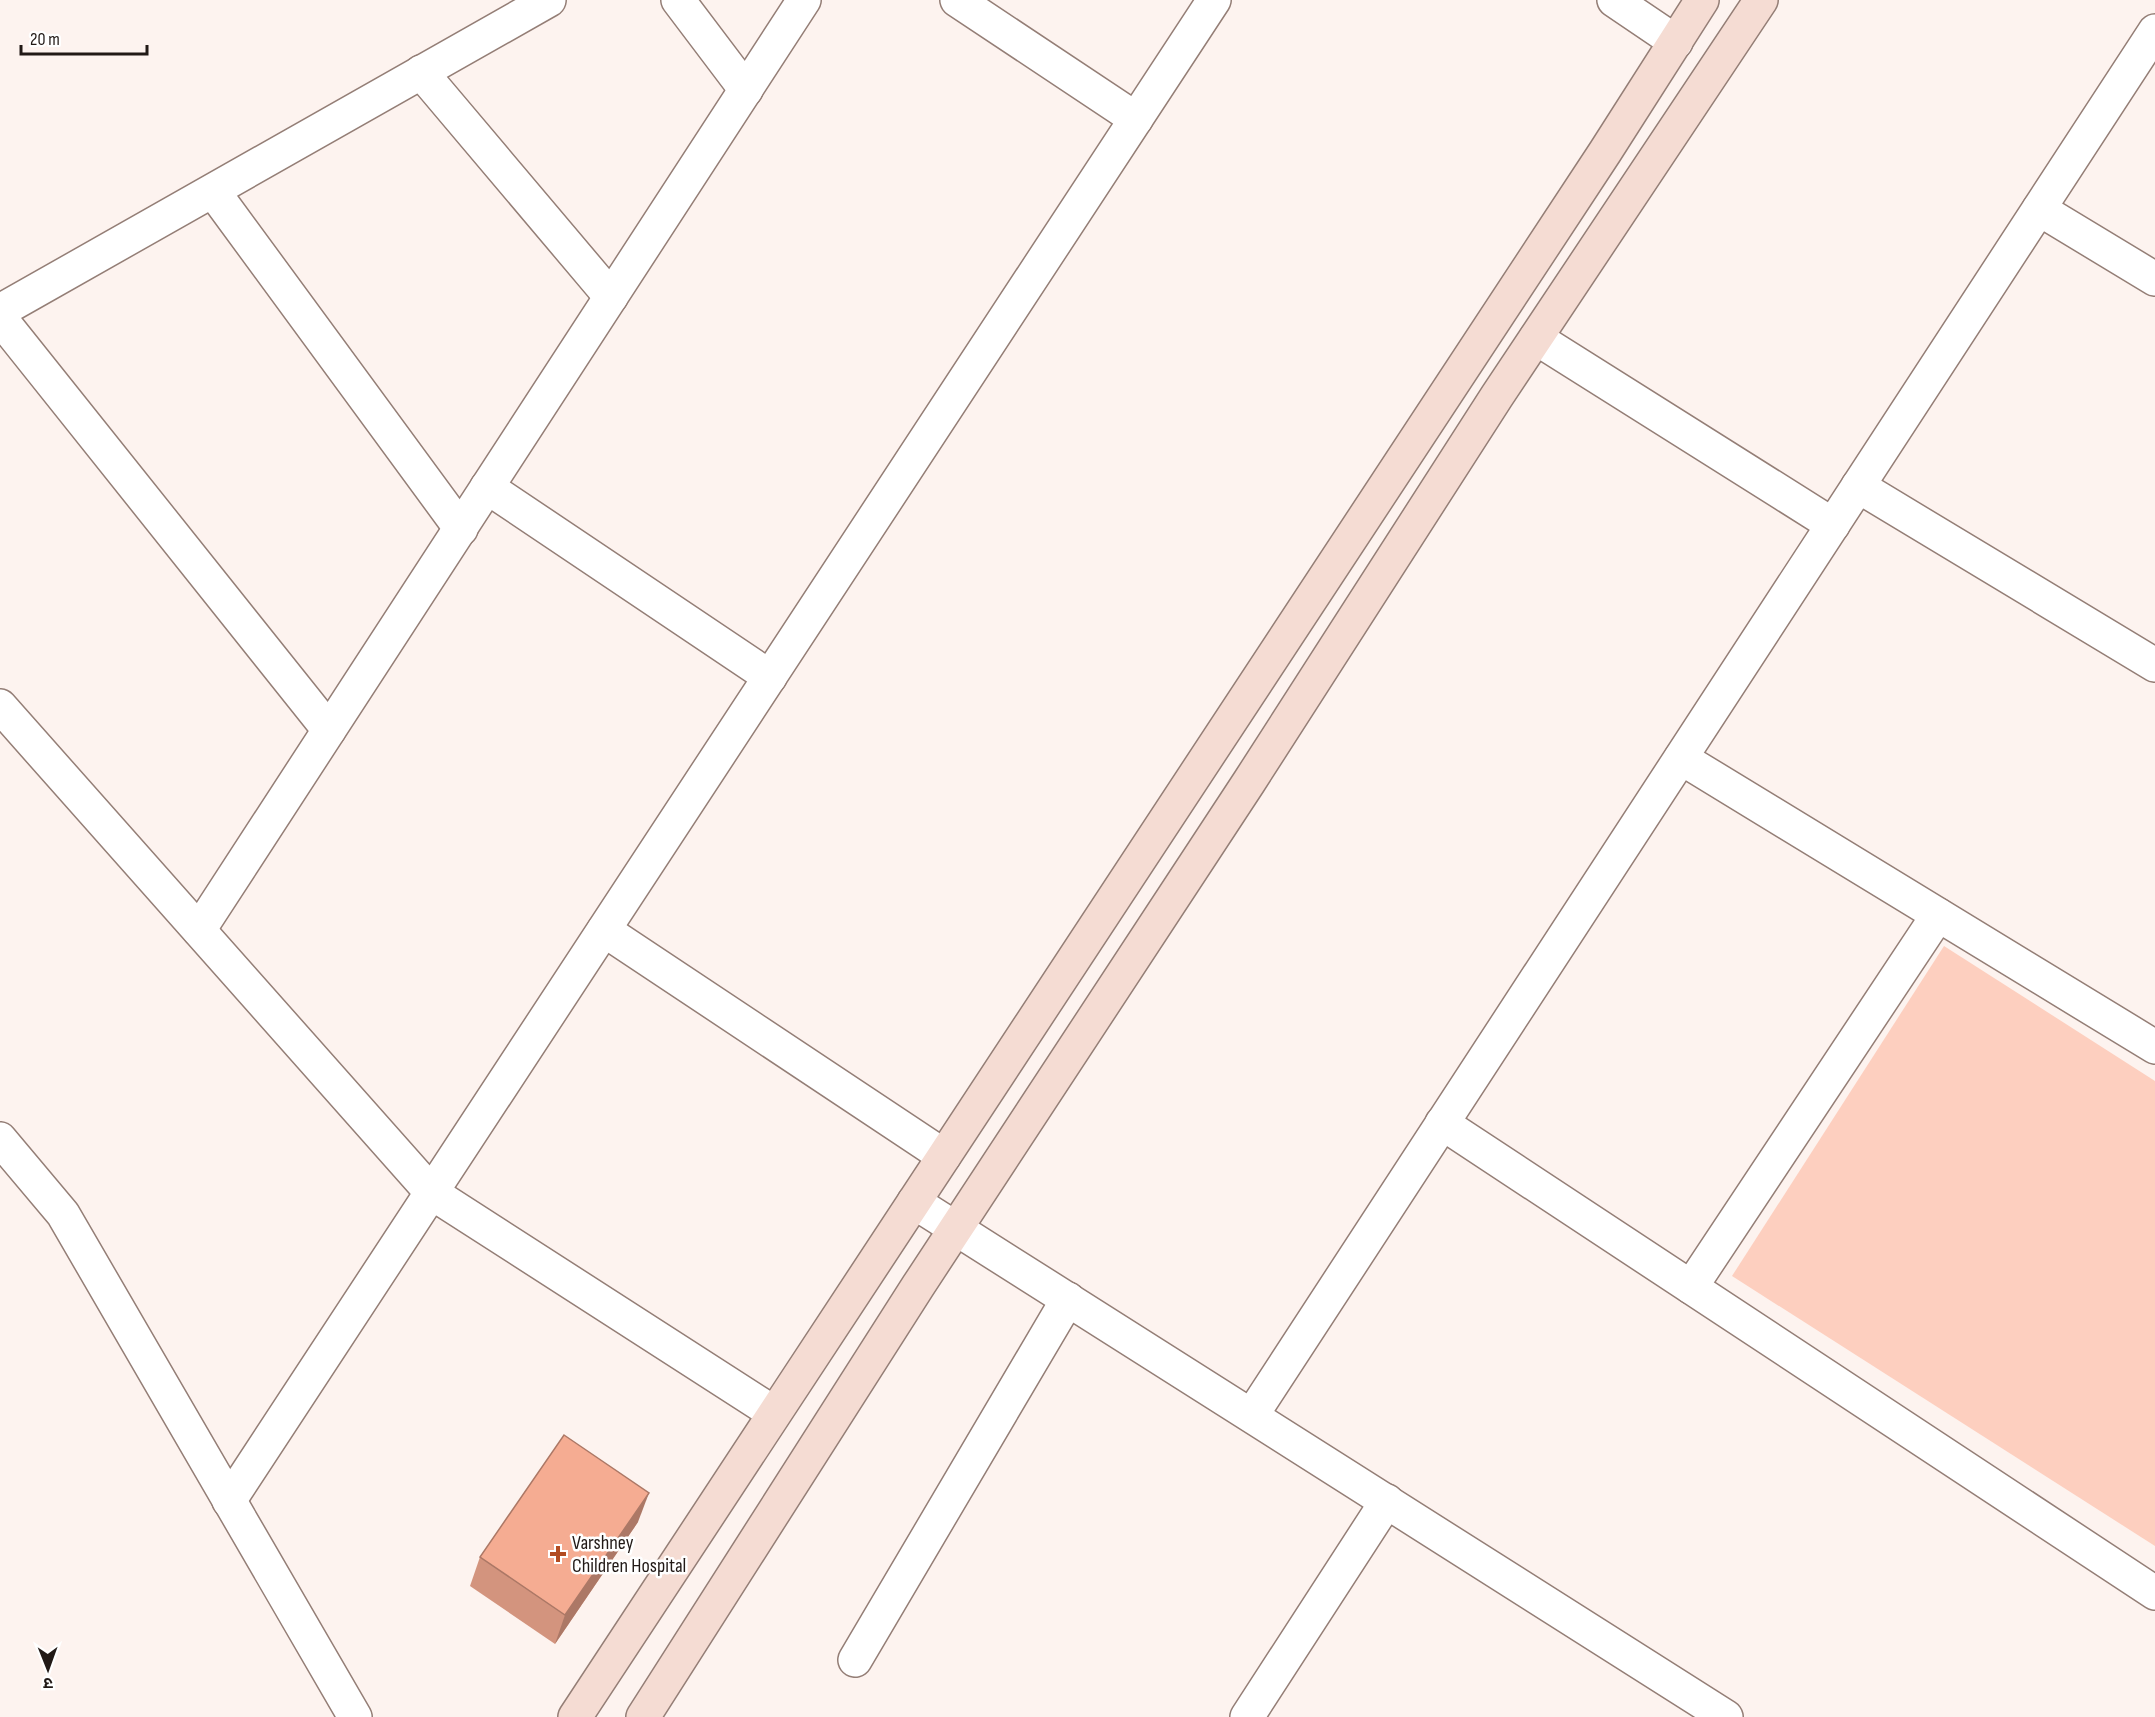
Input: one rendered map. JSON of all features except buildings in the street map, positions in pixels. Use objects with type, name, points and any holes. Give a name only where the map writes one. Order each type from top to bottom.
[{"type":"street","points":[[0,311],[549,0]]},
{"type":"street","points":[[678,0],[746,90]]},
{"type":"street","points":[[199,930],[804,0]]},
{"type":"street","points":[[957,0],[1136,119]]},
{"type":"street","points":[[229,1501],[1214,0]]},
{"type":"street","points":[[1614,0],[1676,42]]},
{"type":"street","points":[[575,1717],[1702,0]]},
{"type":"street","points":[[643,1717],[956,1228],[1250,782],[1536,338],[1761,0]]},
{"type":"street","points":[[1252,1416],[2155,31]]},
{"type":"street","points":[[421,72],[611,297]]},
{"type":"street","points":[[213,191],[461,529]]},
{"type":"street","points":[[2039,209],[2155,279]]},
{"type":"street","points":[[0,318],[329,730]]},
{"type":"street","points":[[1536,338],[1833,525]]},
{"type":"street","points":[[1858,486],[2155,665]]},
{"type":"street","points":[[487,487],[770,677]]},
{"type":"street","points":[[0,706],[432,1193],[774,1413]]},
{"type":"street","points":[[1681,758],[2155,1047]]},
{"type":"street","points":[[1691,1287],[1938,915]]},
{"type":"street","points":[[604,930],[945,1156]]},
{"type":"street","points":[[1442,1123],[2155,1593]]},
{"type":"street","points":[[0,1138],[63,1214],[355,1717]]},
{"type":"street","points":[[914,1202],[1726,1717]]},
{"type":"street","points":[[855,1660],[1068,1299]]},
{"type":"street","points":[[1247,1717],[1387,1502]]},
{"type":"shaded area","points":[[1944,946],[2155,1081],[2155,1546],[1732,1276]]},
{"type":"place","name":"Varshney Children Hospital","points":[[558,1554]]}]
